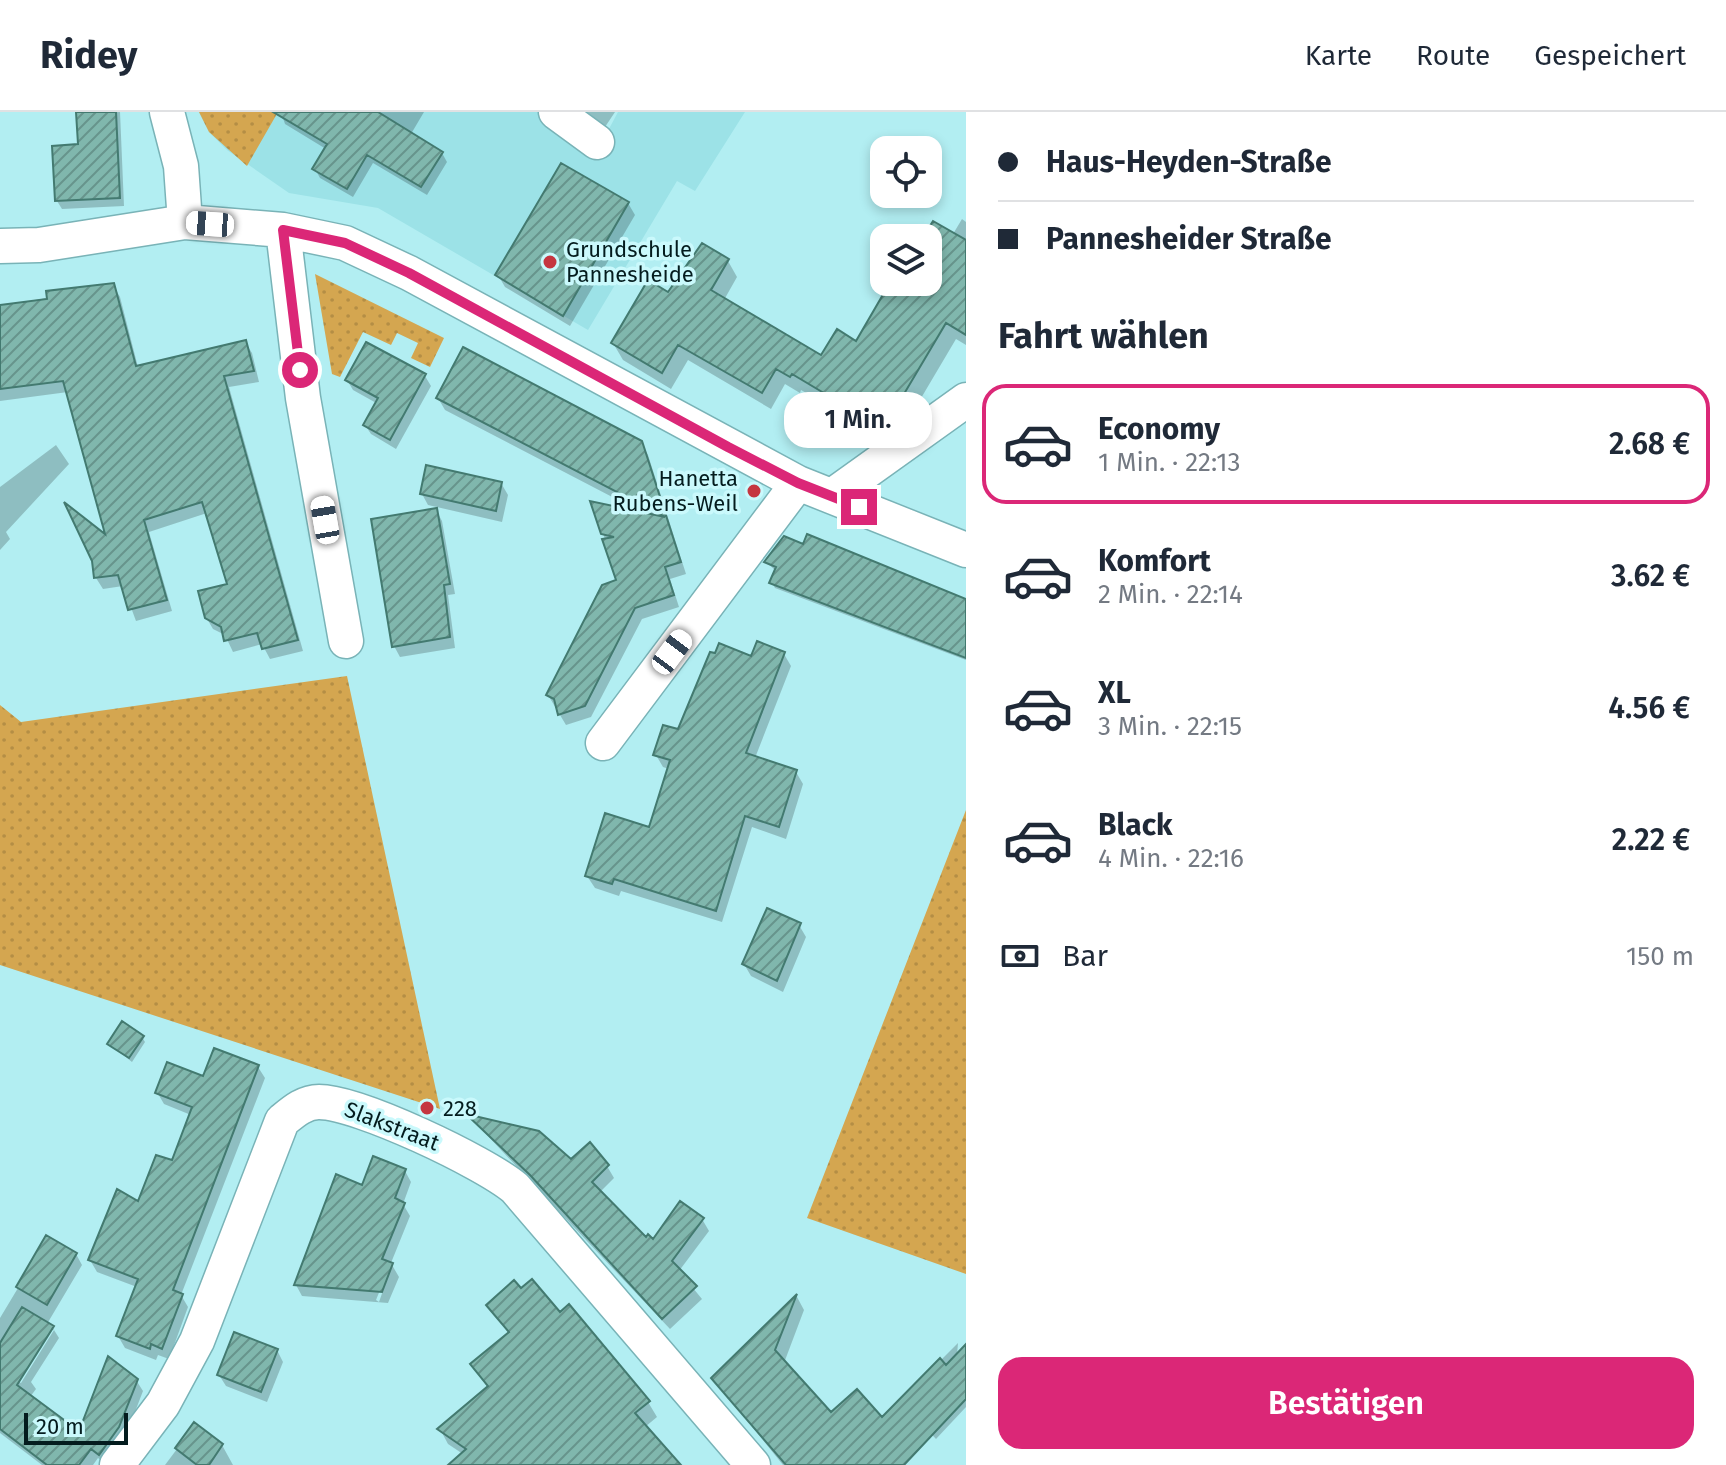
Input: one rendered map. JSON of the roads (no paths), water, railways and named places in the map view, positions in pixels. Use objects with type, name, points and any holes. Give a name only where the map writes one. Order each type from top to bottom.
[{"type":"street","points":[[167,112],[181,166],[185,222]]},
{"type":"street","points":[[556,112],[597,142]]},
{"type":"street","points":[[0,246],[39,245],[185,222],[283,230],[345,243],[409,273],[798,483],[966,550]]},
{"type":"street","points":[[283,230],[303,398],[346,641]]},
{"type":"street","points":[[832,496],[966,400]]},
{"type":"street","points":[[603,743],[798,483]]},
{"type":"street","name":"Slakstraat","points":[[117,1465],[163,1404],[197,1341],[282,1121],[298,1108],[317,1102],[340,1105],[454,1150],[499,1175],[515,1188],[753,1465]]},
{"type":"place","name":"Grundschule Pannesheide","points":[[550,262]]},
{"type":"place","name":"Hanetta Rubens-Weil","points":[[754,491]]},
{"type":"place","name":"228","points":[[427,1108]]}]
